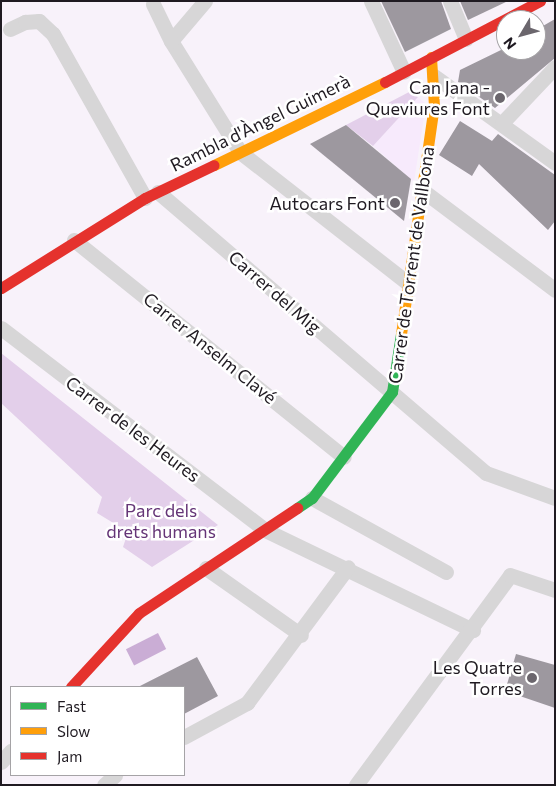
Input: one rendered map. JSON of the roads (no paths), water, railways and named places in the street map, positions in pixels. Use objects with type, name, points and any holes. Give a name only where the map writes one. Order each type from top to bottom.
[{"type":"street","points":[[171,41],[205,1]]},
{"type":"street","points":[[371,1],[404,72]]},
{"type":"street","points":[[450,1],[466,40]]},
{"type":"street","name":"Rambla d'Àngel Guimerà","points":[[1,288],[74,240],[152,195],[404,72],[536,2]]},
{"type":"street","points":[[153,4],[171,41],[240,152],[409,284]]},
{"type":"street","points":[[10,29],[25,22],[39,22],[53,34],[152,195]]},
{"type":"street","name":"Carrer de Torrent de Vallbona","points":[[72,686],[139,613],[312,498],[392,392],[422,190],[434,76],[431,57]]},
{"type":"street","points":[[502,123],[555,67]]},
{"type":"street","points":[[434,76],[502,123],[555,163]]},
{"type":"street","points":[[422,190],[555,290]]},
{"type":"street","name":"Carrer del Mig","points":[[152,195],[392,392],[486,473],[555,498]]},
{"type":"street","name":"Carrer Anselm Clavé","points":[[74,240],[344,457]]},
{"type":"street","name":"Carrer de les Heures","points":[[1,328],[265,530],[348,567],[473,630]]},
{"type":"street","points":[[312,498],[446,572]]},
{"type":"street","points":[[185,736],[247,703],[302,635],[348,567]]},
{"type":"street","points":[[206,568],[302,635]]},
{"type":"street","points":[[356,785],[473,630],[510,575],[555,590]]},
{"type":"street","points":[[104,785],[114,776]]},
{"type":"place","name":"Can Jana - Queviures Font","points":[[500,98]]},
{"type":"place","name":"Autocars Font","points":[[395,203]]},
{"type":"place","name":"Les Quatre Torres","points":[[532,678]]},
{"type":"park label","name":"Parc dels drets humans","points":[[161,521]]}]
